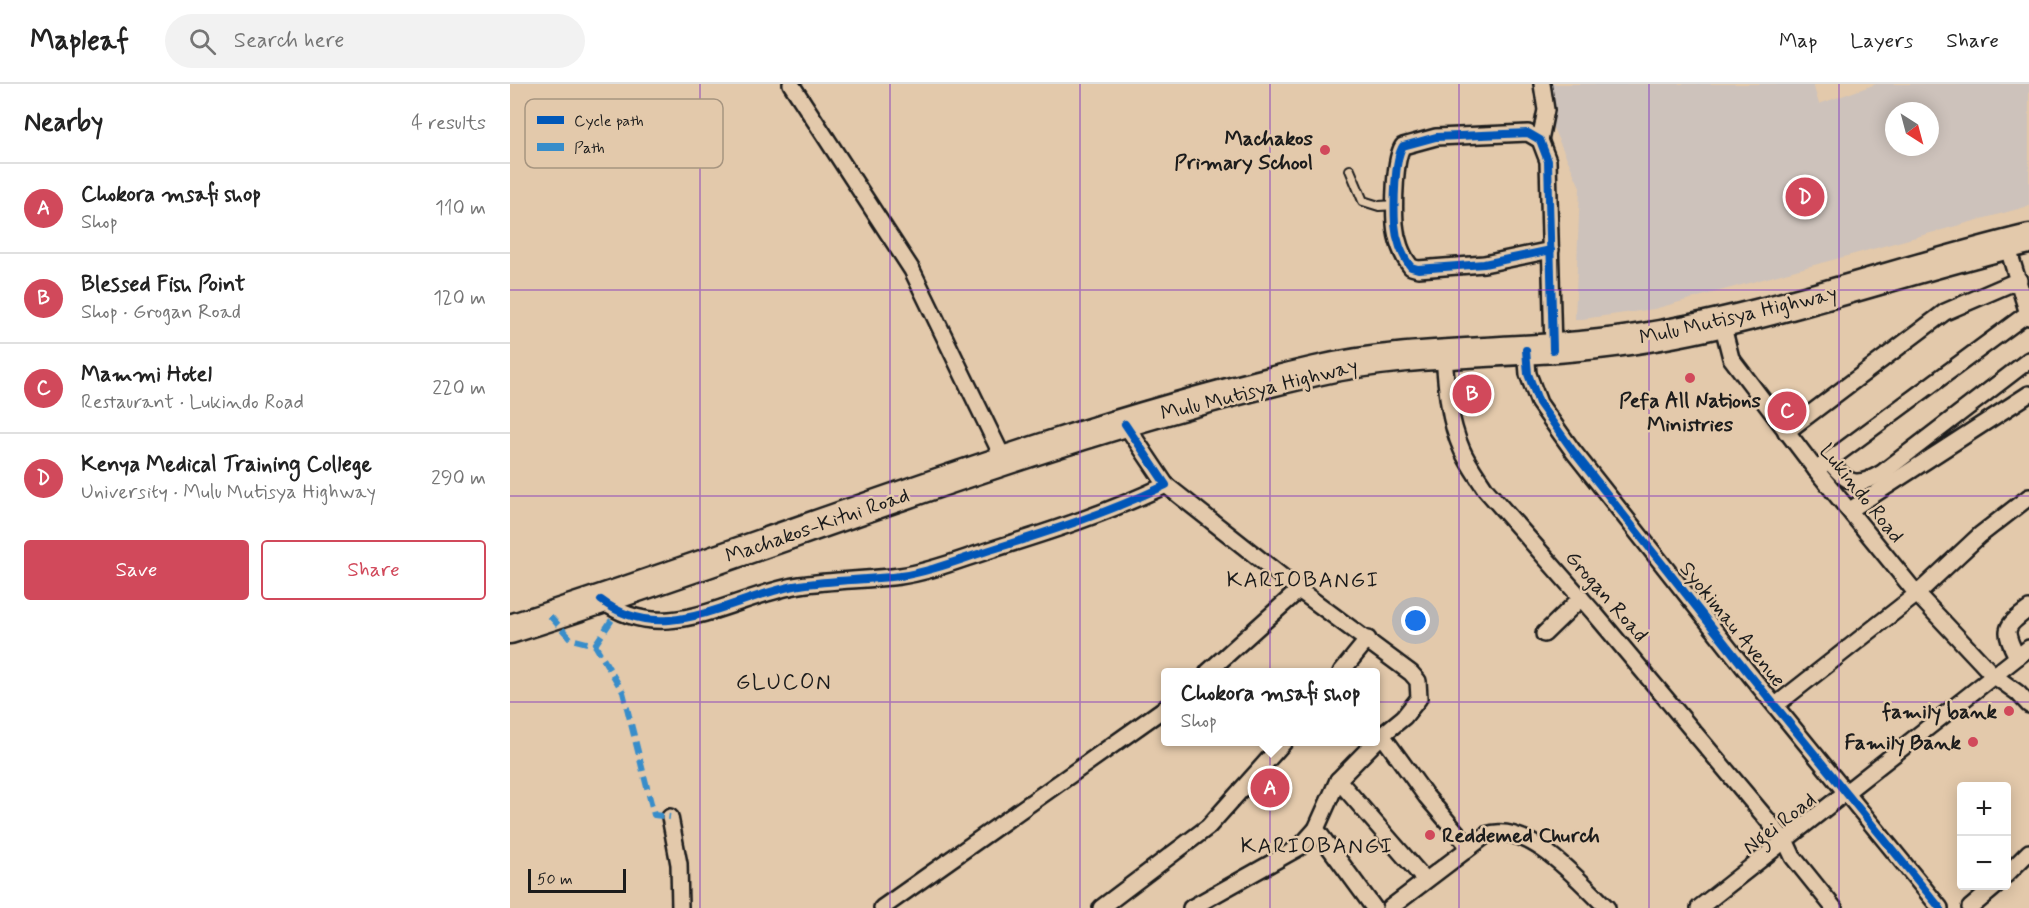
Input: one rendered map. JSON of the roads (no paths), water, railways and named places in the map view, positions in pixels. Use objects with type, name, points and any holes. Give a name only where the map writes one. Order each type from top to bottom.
[{"type":"highway","name":"Mulu Mutisya Highway","points":[[1125,424],[1204,400],[1318,370],[1404,356],[1540,350],[1634,340],[1722,323],[2018,242]]},
{"type":"highway","name":"Machakos-Kitui Road","points":[[510,629],[1005,462],[1125,424]]},
{"type":"street","points":[[791,84],[912,270],[1005,462]]},
{"type":"street","points":[[1540,140],[1528,134],[1436,137],[1403,146],[1398,158],[1395,224],[1398,241],[1406,261],[1418,269],[1484,264],[1551,250],[1548,161],[1540,140],[1546,110],[1542,84]]},
{"type":"street","points":[[2018,242],[2019,279],[2028,315],[1823,466],[1852,482],[1863,483],[1882,473],[2029,360]]},
{"type":"street","name":"Syokimau Avenue","points":[[1551,250],[1540,350],[1528,374],[1539,403],[1573,451],[1746,670],[1848,792],[1940,908]]},
{"type":"street","points":[[1786,432],[1945,312],[2019,279]]},
{"type":"street","name":"Lukindo Road","points":[[1722,323],[1731,358],[1786,432],[1823,466],[1850,510],[1917,594],[1993,675]]},
{"type":"street","name":"Grogan Road","points":[[1444,355],[1455,434],[1462,452],[1486,490],[1581,598],[1786,842],[1793,857],[1834,908]]},
{"type":"street","points":[[1850,510],[2029,394]]},
{"type":"street","points":[[1125,424],[1166,486],[1299,590],[1412,673],[1420,689],[1419,698],[1382,735],[1426,796],[1469,847]]},
{"type":"street","points":[[601,600],[617,612],[643,621],[674,620],[746,602],[798,585],[901,576],[1077,523],[1166,486]]},
{"type":"street","points":[[1776,705],[1917,594],[1980,535],[2029,497]]},
{"type":"street","points":[[1212,668],[1299,590]]},
{"type":"street","points":[[1544,634],[1581,598]]},
{"type":"street","points":[[2023,652],[2008,639],[2007,629],[2011,622],[2029,609]]},
{"type":"street","points":[[1344,668],[1368,639]]},
{"type":"street","name":"Ngei Road","points":[[1699,908],[1786,842],[2023,652]]},
{"type":"street","points":[[1993,675],[2018,693],[2029,705]]},
{"type":"street","points":[[882,908],[1161,711]]},
{"type":"street","points":[[1101,908],[1208,827],[1280,746]]},
{"type":"street","points":[[1191,908],[1300,847],[1316,829],[1338,780],[1371,746]]},
{"type":"street","points":[[1338,780],[1424,879]]},
{"type":"street","points":[[670,817],[679,864],[680,908]]},
{"type":"street","points":[[1316,829],[1374,908]]},
{"type":"street","points":[[1390,908],[1424,879],[1495,831],[1510,832],[1558,860],[1607,908]]},
{"type":"street","points":[[2011,871],[2029,852]]},
{"type":"street","points":[[1970,908],[1990,890]]},
{"type":"lane","points":[[1350,170],[1363,201],[1379,206],[1396,206]]},
{"type":"place","name":"Machakos Primary School","points":[[1325,150]]},
{"type":"place","name":"Kenya Medical Training College","points":[[1805,197]]},
{"type":"place","name":"Pefa All Nations Ministries","points":[[1690,378]]},
{"type":"place","name":"Blessed Fish Point","points":[[1472,394]]},
{"type":"place","name":"Mammi Hotel","points":[[1787,411]]},
{"type":"place","name":"family bank","points":[[2009,711]]},
{"type":"place","name":"Family Bank","points":[[1973,742]]},
{"type":"place","name":"Chokora msafi shop","points":[[1270,788]]},
{"type":"place","name":"Reddemed Church","points":[[1430,835]]},
{"type":"district","name":"KARIOBANGI","points":[[1303,579]]},
{"type":"district","name":"GLUCON","points":[[784,681]]},
{"type":"district","name":"KARIOBANGI","points":[[1317,845]]}]
